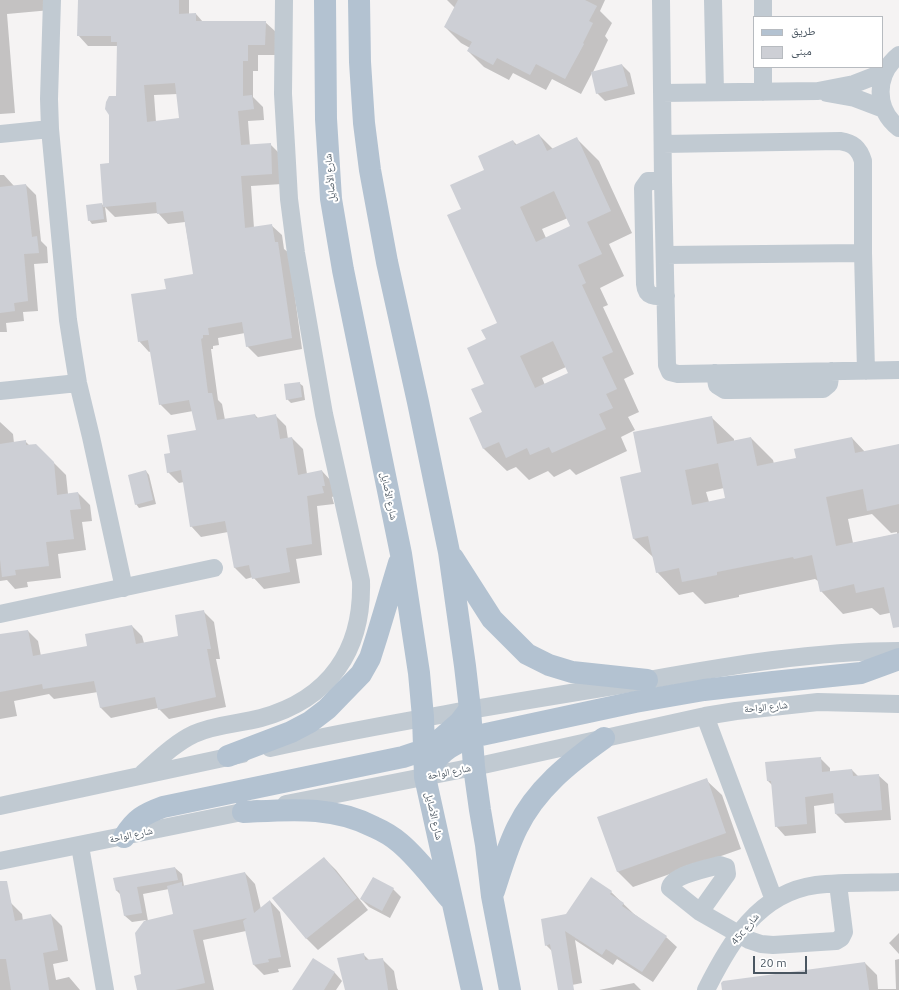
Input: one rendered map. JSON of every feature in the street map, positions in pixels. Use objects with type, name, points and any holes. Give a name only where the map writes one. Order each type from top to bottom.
[{"type":"main road","name":"شارع الأصايل","points":[[325,0],[326,119],[331,199],[343,270],[401,554],[419,673],[423,717],[425,777],[472,990]]},
{"type":"main road","points":[[359,0],[360,62],[364,123],[370,170],[387,262],[449,552],[470,709],[474,767],[492,896],[510,990]]},
{"type":"main road","points":[[449,552],[492,619],[527,654],[549,665],[572,672],[647,680]]},
{"type":"main road","points":[[228,756],[291,732],[310,722],[327,709],[362,674],[378,636],[401,554]]},
{"type":"main road","points":[[425,777],[438,756],[459,741],[472,737],[627,704],[704,690],[861,673],[880,668],[899,659]]},
{"type":"main road","points":[[124,837],[138,819],[148,812],[163,807],[384,762],[424,750],[448,733],[470,709]]},
{"type":"main road","points":[[492,896],[518,827],[537,795],[559,772],[604,738]]},
{"type":"main road","points":[[243,812],[296,809],[340,814],[359,819],[399,842],[418,861],[453,902]]},
{"type":"street","points":[[52,0],[50,129],[68,320],[78,383],[124,588]]},
{"type":"street","points":[[140,775],[180,742],[193,735],[221,725],[260,718],[279,712],[300,702],[318,690],[343,662],[354,637],[359,618],[362,600],[361,581],[323,407],[296,253],[289,199],[283,94],[284,0]]},
{"type":"street","points":[[661,0],[662,144],[667,365],[670,372],[678,374],[715,373],[717,385],[725,390],[729,390],[823,389],[829,384],[831,371],[899,370]]},
{"type":"street","points":[[713,0],[715,92]]},
{"type":"street","points":[[763,0],[763,16]]},
{"type":"street","points":[[899,55],[892,60],[884,72],[880,90],[884,109],[892,123],[899,128]]},
{"type":"street","points":[[763,68],[763,92]]},
{"type":"street","points":[[662,92],[818,91],[854,84],[884,72]]},
{"type":"street","points":[[818,91],[855,98],[884,109]]},
{"type":"street","points":[[0,134],[50,129]]},
{"type":"street","points":[[662,144],[820,141],[848,142],[858,149],[864,161],[866,371]]},
{"type":"street","points":[[663,181],[648,181],[643,188],[645,289],[650,295],[666,296]]},
{"type":"street","points":[[665,255],[864,253]]},
{"type":"street","points":[[0,391],[78,383]]},
{"type":"street","points":[[0,614],[214,568]]},
{"type":"street","points":[[0,806],[228,756],[423,717],[647,680],[801,657],[871,651],[899,651]]},
{"type":"street","name":"شارع الواحة","points":[[0,861],[474,767],[705,716],[818,702],[899,704]]},
{"type":"street","points":[[705,716],[774,900]]},
{"type":"street","points":[[80,846],[105,990]]},
{"type":"street","name":"45c شارع","points":[[706,990],[720,962],[739,934],[757,912],[774,900],[794,891],[816,886],[899,882]]},
{"type":"street","points":[[700,912],[749,940],[761,944],[773,945],[836,941],[841,938],[844,932],[838,884]]},
{"type":"building","points":[[78,0],[179,0],[179,14],[196,13],[196,21],[266,21],[265,45],[248,45],[248,61],[243,61],[243,96],[252,95],[254,109],[238,111],[241,145],[271,143],[272,174],[241,176],[245,228],[272,224],[275,242],[278,242],[292,338],[246,347],[242,322],[208,328],[209,335],[203,335],[203,338],[201,339],[208,393],[212,393],[217,420],[255,414],[256,418],[276,414],[280,439],[292,437],[298,475],[322,470],[325,486],[322,486],[324,493],[307,496],[312,544],[286,548],[290,572],[252,579],[249,565],[234,568],[225,521],[190,527],[181,470],[167,473],[164,454],[170,453],[167,435],[196,430],[189,400],[159,405],[148,340],[138,342],[131,294],[166,289],[164,279],[193,274],[183,211],[157,214],[156,202],[103,207],[100,164],[109,163],[109,115],[105,109],[109,96],[116,96],[117,42],[111,42],[111,36],[77,36]],"holes":[[[175,83],[179,118],[147,122],[144,85]]]},
{"type":"building","points":[[458,0],[585,0],[597,6],[589,21],[593,23],[583,43],[584,44],[565,79],[536,64],[530,75],[497,58],[493,65],[467,51],[472,42],[444,27]]},
{"type":"building","points":[[622,64],[628,86],[596,94],[591,72]]},
{"type":"building","points":[[539,134],[547,151],[577,137],[611,211],[587,222],[602,254],[578,265],[586,283],[582,285],[613,352],[602,357],[617,389],[606,394],[613,408],[599,414],[606,429],[552,453],[549,447],[530,455],[527,448],[506,458],[499,442],[483,449],[469,418],[482,412],[471,389],[484,384],[467,348],[486,339],[481,330],[497,323],[447,215],[461,209],[450,185],[484,170],[478,156],[513,140],[515,145]],"holes":[[[554,191],[570,226],[536,242],[520,207]],[[553,341],[568,373],[535,388],[520,356]]]},
{"type":"building","points":[[26,184],[32,237],[37,236],[39,253],[24,254],[28,301],[14,303],[15,311],[0,313],[0,187]]},
{"type":"building","points":[[102,203],[104,219],[88,221],[86,205]]},
{"type":"building","points":[[300,382],[302,397],[286,400],[284,384]]},
{"type":"building","points":[[712,416],[717,444],[751,437],[757,466],[796,458],[794,449],[852,437],[855,453],[899,444],[899,504],[867,511],[863,489],[826,497],[836,546],[899,533],[899,627],[893,628],[884,587],[856,593],[854,584],[820,592],[812,555],[794,559],[793,557],[717,572],[717,575],[682,582],[679,568],[656,573],[648,536],[633,539],[620,477],[641,472],[633,432]],"holes":[[[718,463],[725,498],[692,505],[685,470]]]},
{"type":"building","points":[[26,440],[26,445],[36,444],[54,462],[57,495],[78,492],[81,509],[70,510],[74,539],[46,542],[49,566],[15,570],[16,575],[2,577],[0,559],[0,444]]},
{"type":"building","points":[[146,470],[153,500],[135,505],[128,475]]},
{"type":"building","points":[[204,610],[211,649],[207,649],[216,697],[158,710],[155,697],[100,708],[94,681],[43,689],[42,684],[0,692],[0,634],[28,630],[33,656],[87,646],[85,634],[132,625],[136,644],[178,636],[175,615]]},
{"type":"building","points":[[821,757],[822,772],[852,769],[853,776],[879,774],[882,810],[835,814],[833,793],[805,797],[807,824],[775,827],[771,781],[767,781],[765,762]]},
{"type":"building","points":[[707,778],[726,833],[617,872],[597,817]]},
{"type":"building","points":[[324,857],[357,898],[306,939],[272,898]]},
{"type":"building","points":[[175,867],[178,880],[137,887],[142,913],[124,916],[119,890],[116,891],[113,878]]},
{"type":"building","points":[[245,872],[254,913],[270,900],[281,957],[268,959],[269,962],[253,965],[243,921],[247,918],[193,930],[205,983],[175,990],[137,990],[134,976],[141,974],[135,933],[144,921],[173,914],[167,886],[182,882],[182,886]]},
{"type":"building","points":[[373,877],[394,888],[382,911],[360,899]]},
{"type":"building","points":[[591,877],[612,891],[610,894],[624,903],[622,906],[667,936],[642,972],[606,949],[602,955],[565,931],[574,990],[558,990],[550,944],[545,946],[541,919],[566,914]]},
{"type":"building","points":[[0,881],[7,881],[15,921],[51,914],[58,950],[43,953],[49,990],[11,990],[6,959],[0,959]]},
{"type":"building","points":[[364,953],[365,960],[383,958],[388,990],[345,990],[337,958]]},
{"type":"building","points":[[313,958],[335,972],[324,990],[292,990]]},
{"type":"building","points":[[865,962],[869,990],[722,990],[721,983],[723,981]]}]
